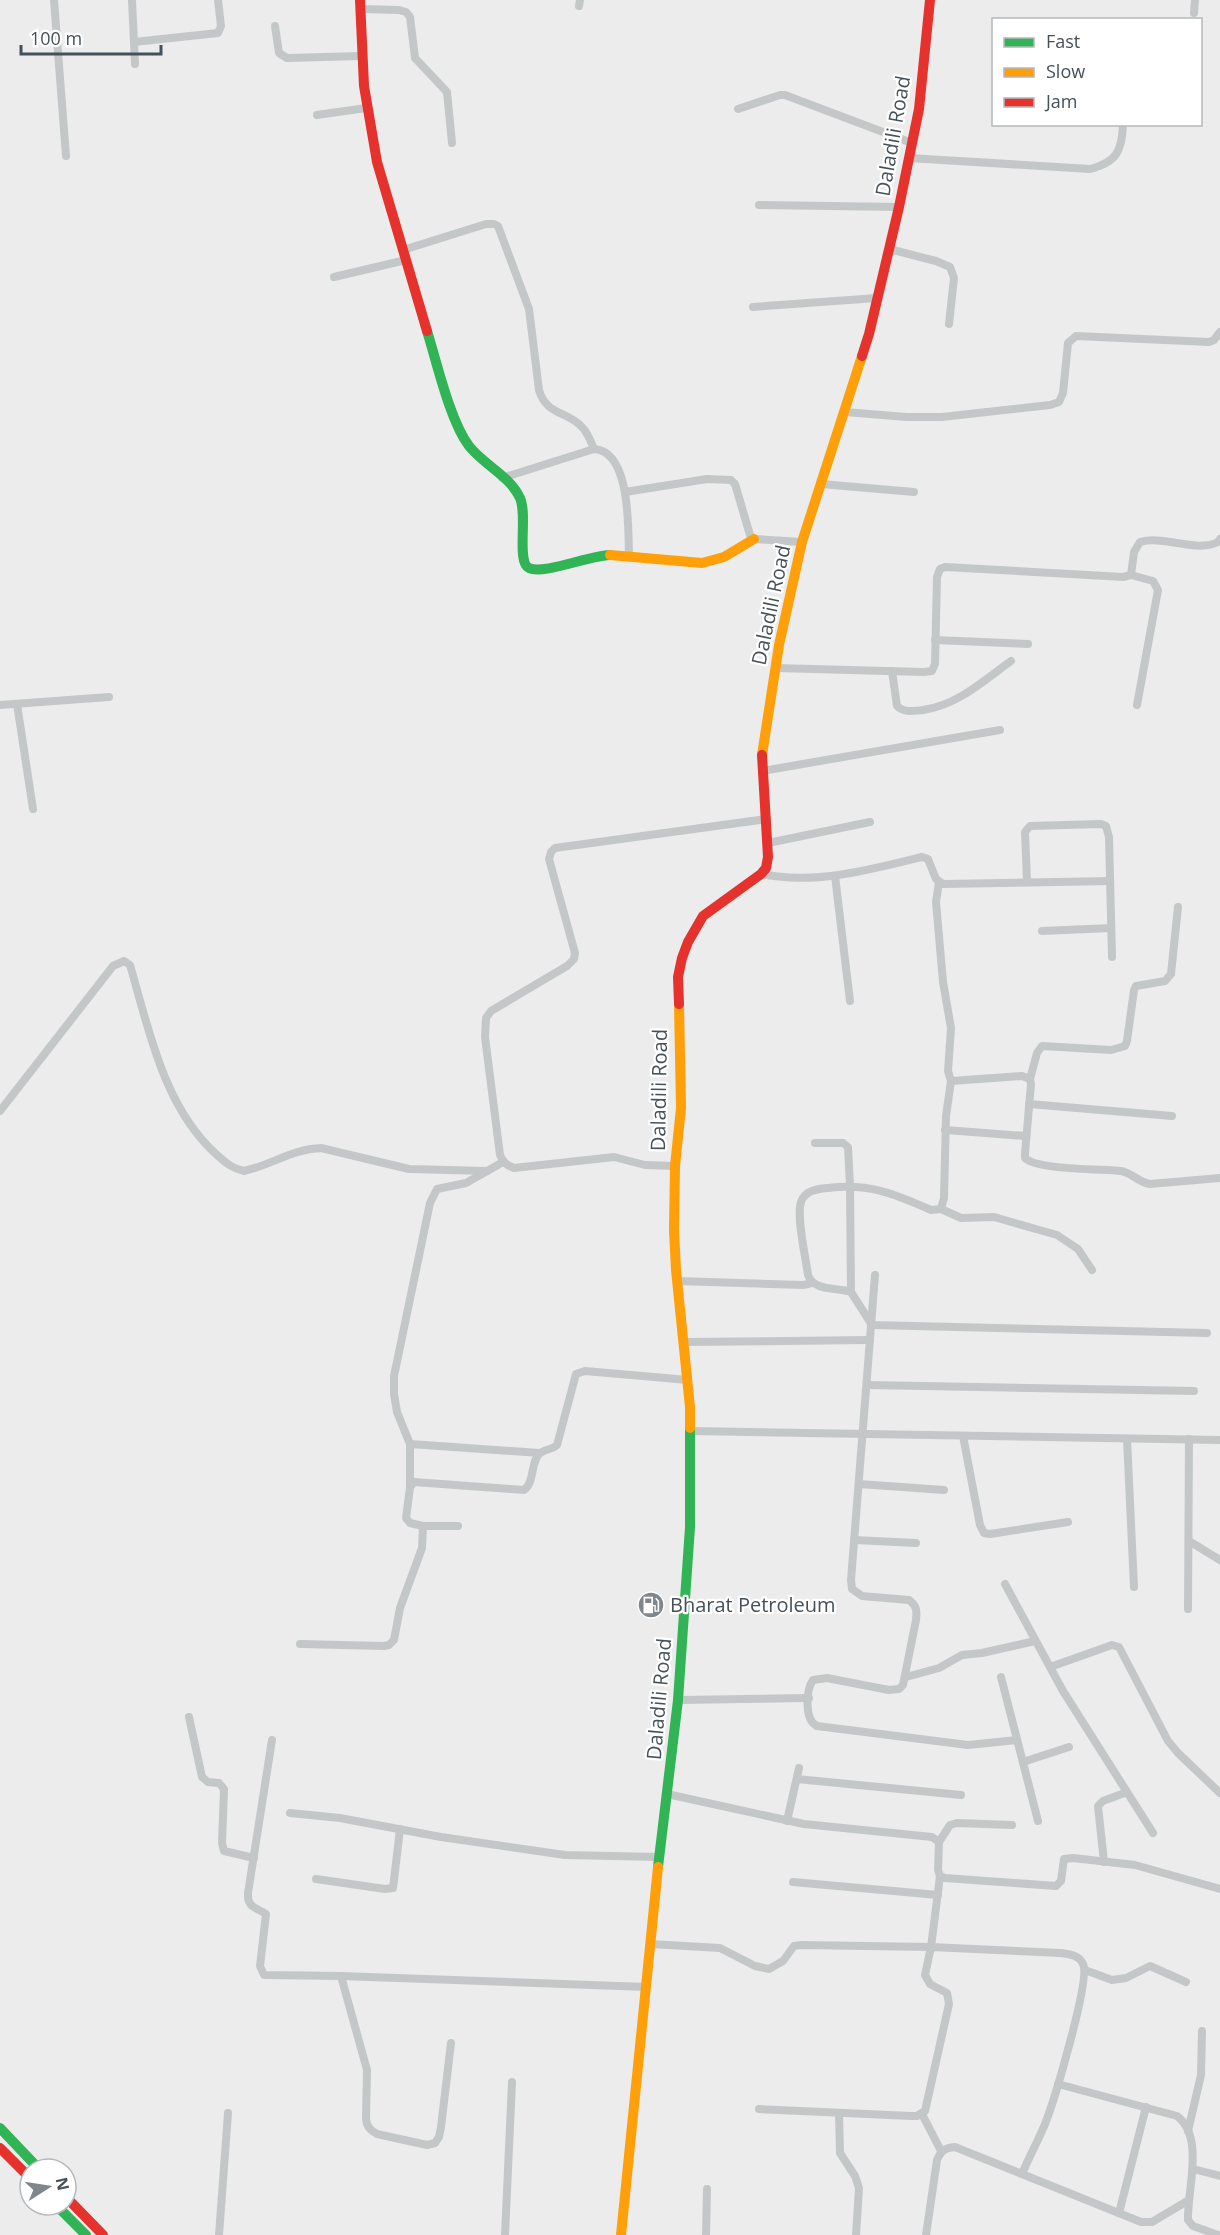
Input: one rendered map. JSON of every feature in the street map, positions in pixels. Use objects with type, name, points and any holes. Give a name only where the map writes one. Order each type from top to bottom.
[{"type":"main road","name":"Daladili Road","points":[[621,2235],[659,1857],[678,1700],[690,1527],[688,1380],[674,1230],[675,1166],[681,1108],[678,977],[682,958],[703,916],[766,868],[768,843],[762,749],[779,645],[802,542],[869,334],[899,207],[919,109],[930,0]]},
{"type":"main road","points":[[360,4],[361,56],[366,108],[377,162],[404,255],[458,429],[474,453],[518,494],[524,510],[522,559],[529,568],[541,569],[601,555],[711,562],[734,553],[754,539]]},
{"type":"main road","points":[[0,2128],[28,2157]]},
{"type":"main road","points":[[0,2148],[18,2166]]},
{"type":"main road","points":[[78,2209],[103,2235]]},
{"type":"main road","points":[[68,2217],[86,2235]]},
{"type":"street","points":[[54,0],[66,156]]},
{"type":"street","points":[[132,0],[135,64]]},
{"type":"street","points":[[134,42],[218,33],[221,26],[218,0]]},
{"type":"street","points":[[1194,13],[1195,0]]},
{"type":"street","points":[[360,4],[399,10],[406,12],[410,17],[415,58],[447,92],[450,99],[452,143]]},
{"type":"street","points":[[275,26],[279,54],[287,58],[361,56]]},
{"type":"street","points":[[738,110],[786,95],[912,143]]},
{"type":"street","points":[[317,115],[366,108]]},
{"type":"street","points":[[909,158],[1090,169],[1112,160],[1119,150],[1123,126]]},
{"type":"street","points":[[759,205],[899,207]]},
{"type":"street","points":[[334,277],[404,255],[486,224],[498,226],[529,309],[538,390],[542,400],[549,408],[584,429],[594,449]]},
{"type":"street","points":[[889,249],[950,267],[954,278],[949,324]]},
{"type":"street","points":[[753,307],[877,298]]},
{"type":"street","points":[[845,412],[942,417],[1050,405],[1059,402],[1063,393],[1068,343],[1076,336],[1209,342],[1220,332]]},
{"type":"street","points":[[502,478],[594,449],[608,453],[613,459],[625,492],[628,555]]},
{"type":"street","points":[[625,492],[707,479],[731,480],[735,484],[750,535],[754,539],[802,542]]},
{"type":"street","points":[[821,484],[914,492]]},
{"type":"street","points":[[1131,575],[1134,552],[1140,542],[1154,540],[1207,546],[1220,539]]},
{"type":"street","points":[[776,668],[924,672],[932,670],[935,664],[937,577],[940,569],[945,567],[1123,577],[1131,575],[1154,581],[1158,590],[1137,705]]},
{"type":"street","points":[[935,640],[1028,644]]},
{"type":"street","points":[[892,670],[897,706],[904,711],[916,711],[952,702],[1011,661]]},
{"type":"street","points":[[0,705],[109,697]]},
{"type":"street","points":[[17,704],[33,809]]},
{"type":"street","points":[[762,771],[1000,730]]},
{"type":"street","points":[[675,1166],[645,1166],[614,1157],[514,1168],[503,1162],[500,1155],[484,1027],[486,1018],[491,1011],[567,966],[574,959],[575,953],[551,870],[549,859],[551,852],[560,846],[638,838],[767,819]]},
{"type":"street","points":[[768,843],[870,822]]},
{"type":"street","points":[[1027,882],[1026,832],[1030,826],[1101,824],[1106,826],[1109,837],[1112,957]]},
{"type":"street","points":[[761,874],[794,879],[835,876],[887,866],[922,856],[931,863],[939,882],[936,902],[943,982],[951,1028],[948,1071],[951,1081],[946,1101],[944,1198],[941,1209]]},
{"type":"street","points":[[835,876],[850,1001]]},
{"type":"street","points":[[939,882],[946,884],[1110,881]]},
{"type":"street","points":[[1178,907],[1171,974],[1165,981],[1136,986],[1125,1046],[1115,1050],[1042,1046],[1036,1053],[1030,1079],[1025,1158],[1028,1161],[1048,1166],[1127,1172],[1140,1181],[1150,1184],[1220,1178]]},
{"type":"street","points":[[1042,931],[1111,928]]},
{"type":"street","points":[[0,1111],[113,966],[124,961],[130,965],[146,1023],[180,1109],[197,1134],[229,1166],[244,1171],[310,1148],[321,1148],[409,1169],[488,1171]]},
{"type":"street","points":[[951,1081],[1022,1076],[1030,1079]]},
{"type":"street","points":[[1029,1104],[1172,1116]]},
{"type":"street","points":[[945,1130],[1026,1136]]},
{"type":"street","points":[[814,1143],[846,1144],[849,1152],[851,1292],[872,1325]]},
{"type":"street","points":[[458,1527],[423,1526],[406,1518],[410,1487],[410,1444],[397,1412],[394,1377],[430,1203],[436,1189],[466,1183],[503,1162]]},
{"type":"street","points":[[851,1292],[820,1287],[812,1283],[808,1275],[800,1203],[803,1197],[810,1192],[850,1186],[876,1188],[931,1210],[941,1209],[961,1218],[994,1217],[1010,1221],[1057,1235],[1071,1243],[1078,1249],[1092,1270]]},
{"type":"street","points":[[875,1275],[852,1589],[862,1596],[909,1600],[914,1603],[917,1611],[903,1685],[898,1689],[889,1690],[819,1678],[813,1680],[810,1684],[809,1719],[817,1726],[968,1745],[1017,1740]]},
{"type":"street","points":[[677,1281],[803,1285],[812,1283]]},
{"type":"street","points":[[872,1325],[1207,1333]]},
{"type":"street","points":[[684,1342],[870,1340]]},
{"type":"street","points":[[410,1444],[540,1453],[557,1445],[574,1378],[580,1371],[688,1380]]},
{"type":"street","points":[[867,1386],[1194,1391]]},
{"type":"street","points":[[690,1431],[1220,1440]]},
{"type":"street","points":[[963,1436],[980,1525],[984,1533],[1068,1522]]},
{"type":"street","points":[[1127,1439],[1134,1587]]},
{"type":"street","points":[[1188,1609],[1189,1439]]},
{"type":"street","points":[[410,1487],[417,1481],[524,1491],[529,1485],[540,1453]]},
{"type":"street","points":[[859,1484],[944,1490]]},
{"type":"street","points":[[300,1644],[384,1646],[392,1644],[400,1608],[422,1548],[423,1526]]},
{"type":"street","points":[[854,1540],[916,1543]]},
{"type":"street","points":[[1189,1541],[1220,1560]]},
{"type":"street","points":[[1005,1584],[1050,1667],[1154,1833]]},
{"type":"street","points":[[906,1677],[939,1668],[962,1655],[982,1653],[1035,1641]]},
{"type":"street","points":[[1050,1667],[1112,1645],[1119,1647],[1168,1741],[1220,1793]]},
{"type":"street","points":[[1001,1677],[1038,1821]]},
{"type":"street","points":[[678,1700],[809,1698]]},
{"type":"street","points":[[189,1717],[202,1777],[208,1782],[219,1783],[224,1789],[222,1843],[224,1851],[254,1858]]},
{"type":"street","points":[[272,1740],[247,1899],[253,1908],[267,1914],[261,1972],[269,1976],[341,1976],[646,1987]]},
{"type":"street","points":[[1023,1762],[1069,1747]]},
{"type":"street","points":[[787,1821],[799,1768]]},
{"type":"street","points":[[797,1779],[961,1796]]},
{"type":"street","points":[[1104,1862],[1098,1806],[1103,1801],[1127,1792]]},
{"type":"street","points":[[667,1794],[787,1821],[932,1837],[939,1842]]},
{"type":"street","points":[[290,1813],[340,1818],[566,1855],[659,1857]]},
{"type":"street","points":[[759,2109],[910,2116],[922,2114],[925,2111],[949,2004],[946,1993],[930,1984],[925,1975],[940,1876],[939,1842],[950,1825],[957,1823],[1012,1825]]},
{"type":"street","points":[[316,1880],[393,1888],[400,1829]]},
{"type":"street","points":[[940,1876],[1056,1886],[1061,1881],[1064,1859],[1073,1858],[1135,1865],[1220,1889]]},
{"type":"street","points":[[793,1882],[938,1895]]},
{"type":"street","points":[[650,1944],[720,1948],[755,1966],[769,1968],[783,1960],[794,1946],[801,1945],[931,1947],[1068,1954],[1080,1960],[1085,1970],[1081,1995],[1059,2084],[1046,2122],[1022,2174]]},
{"type":"street","points":[[1085,1970],[1112,1980],[1126,1978],[1150,1966],[1186,1982]]},
{"type":"street","points":[[341,1976],[367,2070],[366,2119],[370,2130],[377,2134],[427,2145],[435,2143],[441,2127],[450,2043]]},
{"type":"street","points":[[1188,2131],[1201,2075],[1202,2031]]},
{"type":"street","points":[[505,2235],[512,2082]]},
{"type":"street","points":[[1059,2084],[1176,2115],[1185,2123],[1192,2169],[1188,2215],[1190,2224],[1218,2235]]},
{"type":"street","points":[[1119,2213],[1146,2107]]},
{"type":"street","points":[[219,2235],[228,2113]]},
{"type":"street","points":[[839,2113],[840,2153],[855,2176],[859,2188],[856,2235]]},
{"type":"street","points":[[922,2114],[941,2151]]},
{"type":"street","points":[[926,2235],[937,2160],[941,2151],[947,2148],[955,2147],[1141,2222],[1152,2222],[1190,2200]]},
{"type":"street","points":[[1192,2169],[1220,2176]]},
{"type":"street","points":[[706,2235],[707,2189]]},
{"type":"traffic: fast","points":[[427,331],[450,407],[462,435],[475,453],[510,483],[520,498],[525,564],[529,568],[545,569],[610,555]]},
{"type":"traffic: fast","points":[[658,1867],[678,1700],[690,1527],[690,1428]]},
{"type":"traffic: fast","points":[[0,2128],[28,2157]]},
{"type":"traffic: fast","points":[[68,2217],[86,2235]]},
{"type":"traffic: slow","points":[[762,755],[779,645],[802,542],[862,356]]},
{"type":"traffic: slow","points":[[610,555],[702,563],[724,557],[754,539]]},
{"type":"traffic: slow","points":[[679,1004],[681,1108],[675,1166],[674,1230],[690,1428]]},
{"type":"traffic: slow","points":[[621,2235],[658,1867]]},
{"type":"traffic: jam","points":[[360,0],[364,86],[377,162],[427,331]]},
{"type":"traffic: jam","points":[[862,356],[899,207],[919,109],[930,0]]},
{"type":"traffic: jam","points":[[679,1004],[678,977],[682,958],[703,916],[766,868],[768,857],[762,755]]},
{"type":"traffic: jam","points":[[0,2148],[18,2166]]},
{"type":"traffic: jam","points":[[78,2209],[103,2235]]},
{"type":"place","name":"Bharat Petroleum","points":[[651,1605]]}]
